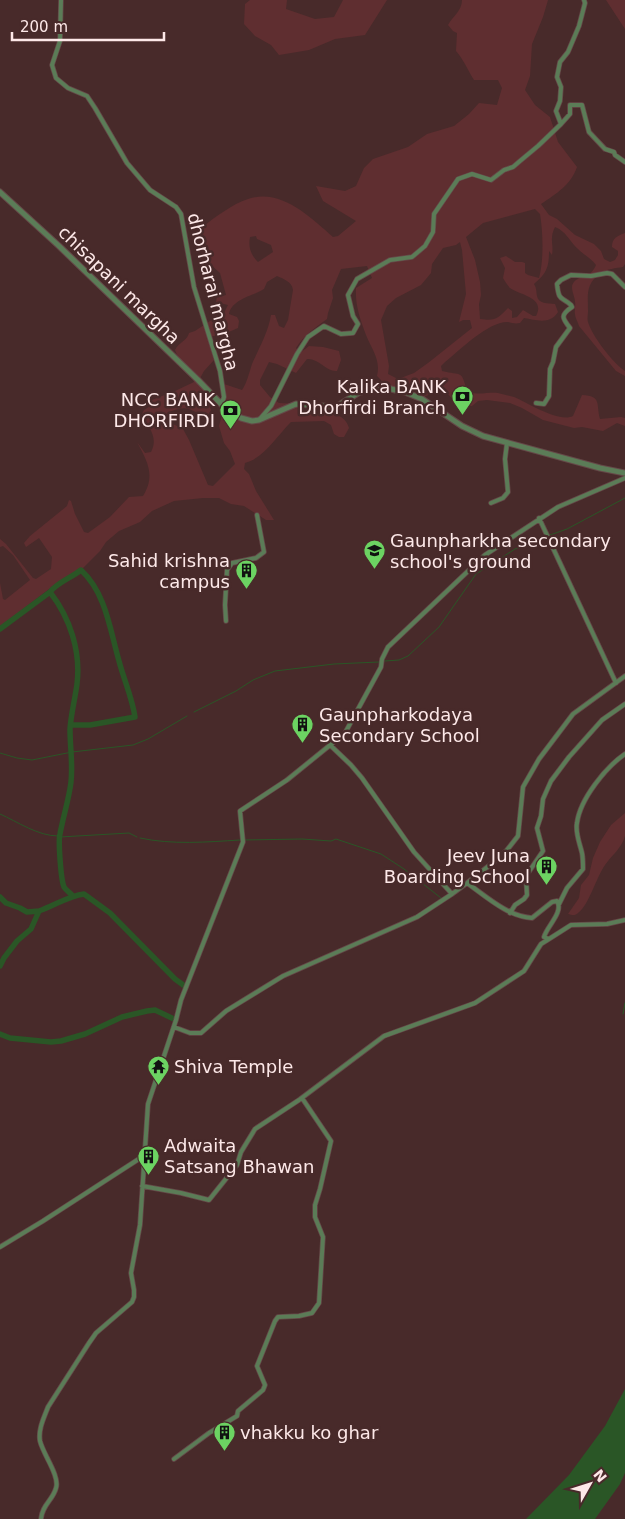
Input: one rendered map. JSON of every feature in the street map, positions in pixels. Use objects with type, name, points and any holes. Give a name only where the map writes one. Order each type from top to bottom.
[{"type":"street","name":"dhorharai margha","points":[[61,0],[60,41],[52,65],[56,78],[68,88],[86,96],[127,163],[150,190],[176,207],[181,214],[194,287],[220,371],[224,397],[219,402]]},
{"type":"street","points":[[561,124],[556,111],[560,101],[561,87],[557,77],[560,62],[568,52],[579,26],[585,4],[584,0]]},
{"type":"street","points":[[259,420],[271,406],[297,354],[308,337],[324,326],[341,334],[353,333],[358,324],[353,316],[348,295],[357,279],[390,260],[412,257],[425,246],[433,232],[434,214],[458,179],[472,174],[491,180],[513,166],[561,124],[570,114],[570,105],[582,105],[589,132],[605,149],[614,152],[615,155],[625,162]]},
{"type":"street","name":"chisapani margha","points":[[0,192],[59,246],[229,411],[241,418],[252,421],[259,420]]},
{"type":"street","points":[[536,403],[544,404],[547,402],[550,369],[556,347],[570,328],[564,321],[563,316],[572,307],[561,299],[557,284],[571,275],[590,276],[607,273],[612,274],[625,287]]},
{"type":"street","points":[[259,420],[296,404],[336,407],[358,393],[372,388],[386,388],[405,392],[422,399],[462,426],[483,436],[625,473]]},
{"type":"street","points":[[491,503],[503,498],[508,492],[505,459],[507,443]]},
{"type":"street","points":[[41,1519],[41,1512],[56,1488],[56,1479],[40,1440],[40,1427],[48,1407],[88,1343],[96,1333],[132,1302],[134,1298],[131,1273],[140,1225],[148,1104],[181,1000],[243,842],[240,811],[287,780],[345,733],[381,667],[388,647],[485,555],[558,507],[625,478]]},
{"type":"street","points":[[226,621],[227,570],[232,563],[256,558],[264,552],[258,515]]},
{"type":"street","points":[[539,518],[616,682]]},
{"type":"street","points":[[174,1027],[190,1034],[201,1033],[226,1011],[283,976],[417,917],[495,862],[518,836],[522,787],[539,759],[572,714],[625,676]]},
{"type":"street","points":[[510,913],[515,905],[524,900],[528,894],[526,876],[543,851],[537,828],[543,799],[551,781],[569,757],[602,720],[625,704]]},
{"type":"street","points":[[330,745],[362,778],[414,852],[452,894]]},
{"type":"street","points":[[549,939],[544,937],[545,931],[559,911],[559,904],[567,888],[583,869],[576,823],[581,809],[591,790],[604,773],[625,754]]},
{"type":"street","points":[[467,883],[510,913],[523,917],[532,918],[552,902],[557,901],[559,904]]},
{"type":"street","points":[[142,1186],[209,1200],[236,1165],[241,1152],[255,1129],[302,1098],[384,1036],[475,1003],[524,971],[541,944],[571,925],[607,924],[625,920]]},
{"type":"street","points":[[174,1459],[209,1433],[237,1416],[238,1411],[263,1390],[265,1385],[257,1366],[278,1317],[312,1313],[319,1304],[323,1237],[315,1217],[315,1205],[331,1141],[302,1098]]},
{"type":"street","points":[[0,1247],[145,1154]]},
{"type":"shaded area","points":[[250,0],[287,0],[286,9],[315,19],[334,17],[343,0],[387,0],[365,35],[335,39],[309,50],[279,55],[271,45],[255,36],[244,24],[245,4]]},
{"type":"shaded area","points":[[462,0],[548,0],[532,44],[530,76],[525,90],[535,105],[550,117],[558,142],[577,167],[567,184],[541,204],[549,215],[557,219],[575,235],[594,244],[601,251],[604,259],[610,262],[615,260],[618,255],[618,251],[612,247],[614,239],[625,233],[625,264],[623,267],[603,272],[592,281],[588,290],[588,322],[598,342],[625,371],[625,376],[616,371],[579,326],[575,317],[573,284],[576,280],[591,273],[596,265],[562,231],[555,227],[552,235],[552,255],[549,251],[546,269],[542,276],[534,284],[539,300],[544,303],[555,304],[558,312],[555,316],[547,320],[524,318],[520,323],[508,322],[492,326],[475,337],[445,362],[441,366],[442,371],[462,376],[467,391],[478,394],[498,393],[514,397],[560,417],[573,416],[582,395],[593,397],[597,402],[600,419],[625,418],[625,426],[617,423],[603,431],[582,427],[574,428],[543,420],[510,403],[487,400],[478,401],[472,406],[457,403],[441,389],[424,397],[421,385],[389,387],[377,376],[377,360],[357,306],[356,288],[372,278],[367,266],[341,269],[332,290],[333,298],[327,319],[306,335],[296,348],[300,353],[309,346],[339,351],[341,360],[337,371],[333,371],[311,359],[307,359],[296,373],[269,362],[260,380],[260,385],[270,397],[279,403],[298,404],[306,413],[337,415],[346,422],[349,428],[344,437],[339,437],[334,434],[331,425],[324,421],[291,422],[264,452],[252,461],[245,463],[244,469],[249,474],[256,491],[274,520],[266,520],[244,506],[231,504],[219,498],[174,501],[152,511],[140,522],[119,531],[69,580],[53,586],[0,627],[0,583],[3,599],[5,600],[30,580],[13,555],[3,546],[0,547],[0,539],[33,578],[36,579],[51,569],[52,557],[39,538],[26,547],[24,543],[67,506],[69,500],[84,532],[88,533],[110,517],[129,497],[143,496],[149,481],[149,468],[137,442],[145,453],[151,452],[154,442],[152,432],[142,414],[144,410],[152,405],[152,400],[194,382],[193,376],[175,350],[187,338],[189,333],[219,317],[224,313],[228,305],[216,302],[217,296],[226,295],[220,273],[210,264],[203,248],[202,227],[236,204],[248,199],[272,197],[294,206],[333,237],[338,236],[356,221],[323,201],[316,186],[345,191],[356,186],[364,168],[373,159],[408,147],[427,134],[454,126],[479,103],[497,105],[502,88],[498,80],[474,80],[456,51],[457,33],[448,25],[462,4]],"holes":[[[535,209],[540,214],[542,263],[539,278],[525,273],[525,263],[515,262],[506,256],[500,258],[505,268],[503,278],[510,288],[535,301],[538,310],[536,316],[523,310],[517,317],[512,318],[512,311],[508,308],[496,318],[490,320],[480,319],[480,282],[475,260],[466,237],[483,223]],[[256,236],[257,239],[271,245],[273,252],[258,262],[249,245],[250,237]],[[460,242],[466,294],[459,322],[470,320],[472,328],[414,373],[398,379],[388,374],[389,366],[381,320],[387,306],[396,298],[421,285],[431,273],[432,264],[443,248]],[[277,276],[291,285],[293,290],[288,320],[284,328],[279,326],[275,315],[271,315],[266,334],[242,390],[224,384],[225,403],[219,426],[224,443],[230,451],[235,464],[213,486],[208,485],[183,429],[171,423],[168,415],[169,412],[184,408],[200,414],[209,414],[211,410],[199,380],[214,360],[208,340],[209,337],[224,334],[238,328],[239,321],[237,317],[229,314],[231,309],[238,301],[264,289],[267,282]]]},
{"type":"shaded area","points":[[606,0],[625,0],[625,29]]},
{"type":"shaded area","points":[[625,813],[625,836],[621,844],[605,865],[582,909],[576,915],[568,914],[579,898],[581,885],[589,875],[593,858],[600,842],[611,825]]},
{"type":"shaded area","points":[[625,1389],[625,1473],[620,1484],[595,1519],[526,1519],[569,1475],[605,1426]]},
{"type":"waterway","points":[[550,535],[567,529],[625,498]]},
{"type":"waterway","points":[[385,661],[399,660],[408,656],[439,627],[476,574],[515,549],[546,537]]},
{"type":"waterway","points":[[50,592],[57,585],[81,570],[89,579],[106,612],[135,717],[90,725],[71,725]]},
{"type":"waterway","points":[[0,629],[50,592],[63,613],[72,635],[78,672],[70,729],[72,775],[59,844],[63,883],[72,895]]},
{"type":"waterway","points":[[194,712],[236,691],[253,680],[275,671],[334,664],[379,662]]},
{"type":"waterway","points":[[0,753],[32,760],[72,752],[133,745],[148,739],[187,716]]},
{"type":"waterway","points":[[0,814],[43,834],[58,836]]},
{"type":"waterway","points":[[60,837],[129,833],[137,837]]},
{"type":"waterway","points":[[140,838],[177,842],[240,840]]},
{"type":"waterway","points":[[244,840],[302,839],[331,841],[336,839],[381,854],[404,869],[441,898]]},
{"type":"waterway","points":[[0,966],[17,941],[31,929],[39,911],[84,894],[110,913],[175,979],[186,987]]},
{"type":"waterway","points":[[0,897],[6,903],[27,912],[39,911]]},
{"type":"waterway","points":[[623,1014],[625,1003]]},
{"type":"waterway","points":[[0,1034],[10,1038],[51,1042],[85,1034],[122,1017],[147,1011],[155,1010],[176,1020]]},
{"type":"place","name":"Kalika BANK Dhorfirdi Branch","points":[[462,416]]},
{"type":"place","name":"NCC BANK DHORFIRDI","points":[[231,429]]},
{"type":"place","name":"Gaunpharkha secondary school's ground","points":[[374,570]]},
{"type":"place","name":"Sahid krishna campus","points":[[246,590]]},
{"type":"place","name":"Gaunpharkodaya Secondary School","points":[[303,744]]},
{"type":"place","name":"Jeev Juna Boarding School","points":[[546,885]]},
{"type":"place","name":"Shiva Temple","points":[[158,1086]]},
{"type":"place","name":"Adwaita Satsang Bhawan","points":[[148,1175]]},
{"type":"place","name":"vhakku ko ghar","points":[[224,1452]]}]
